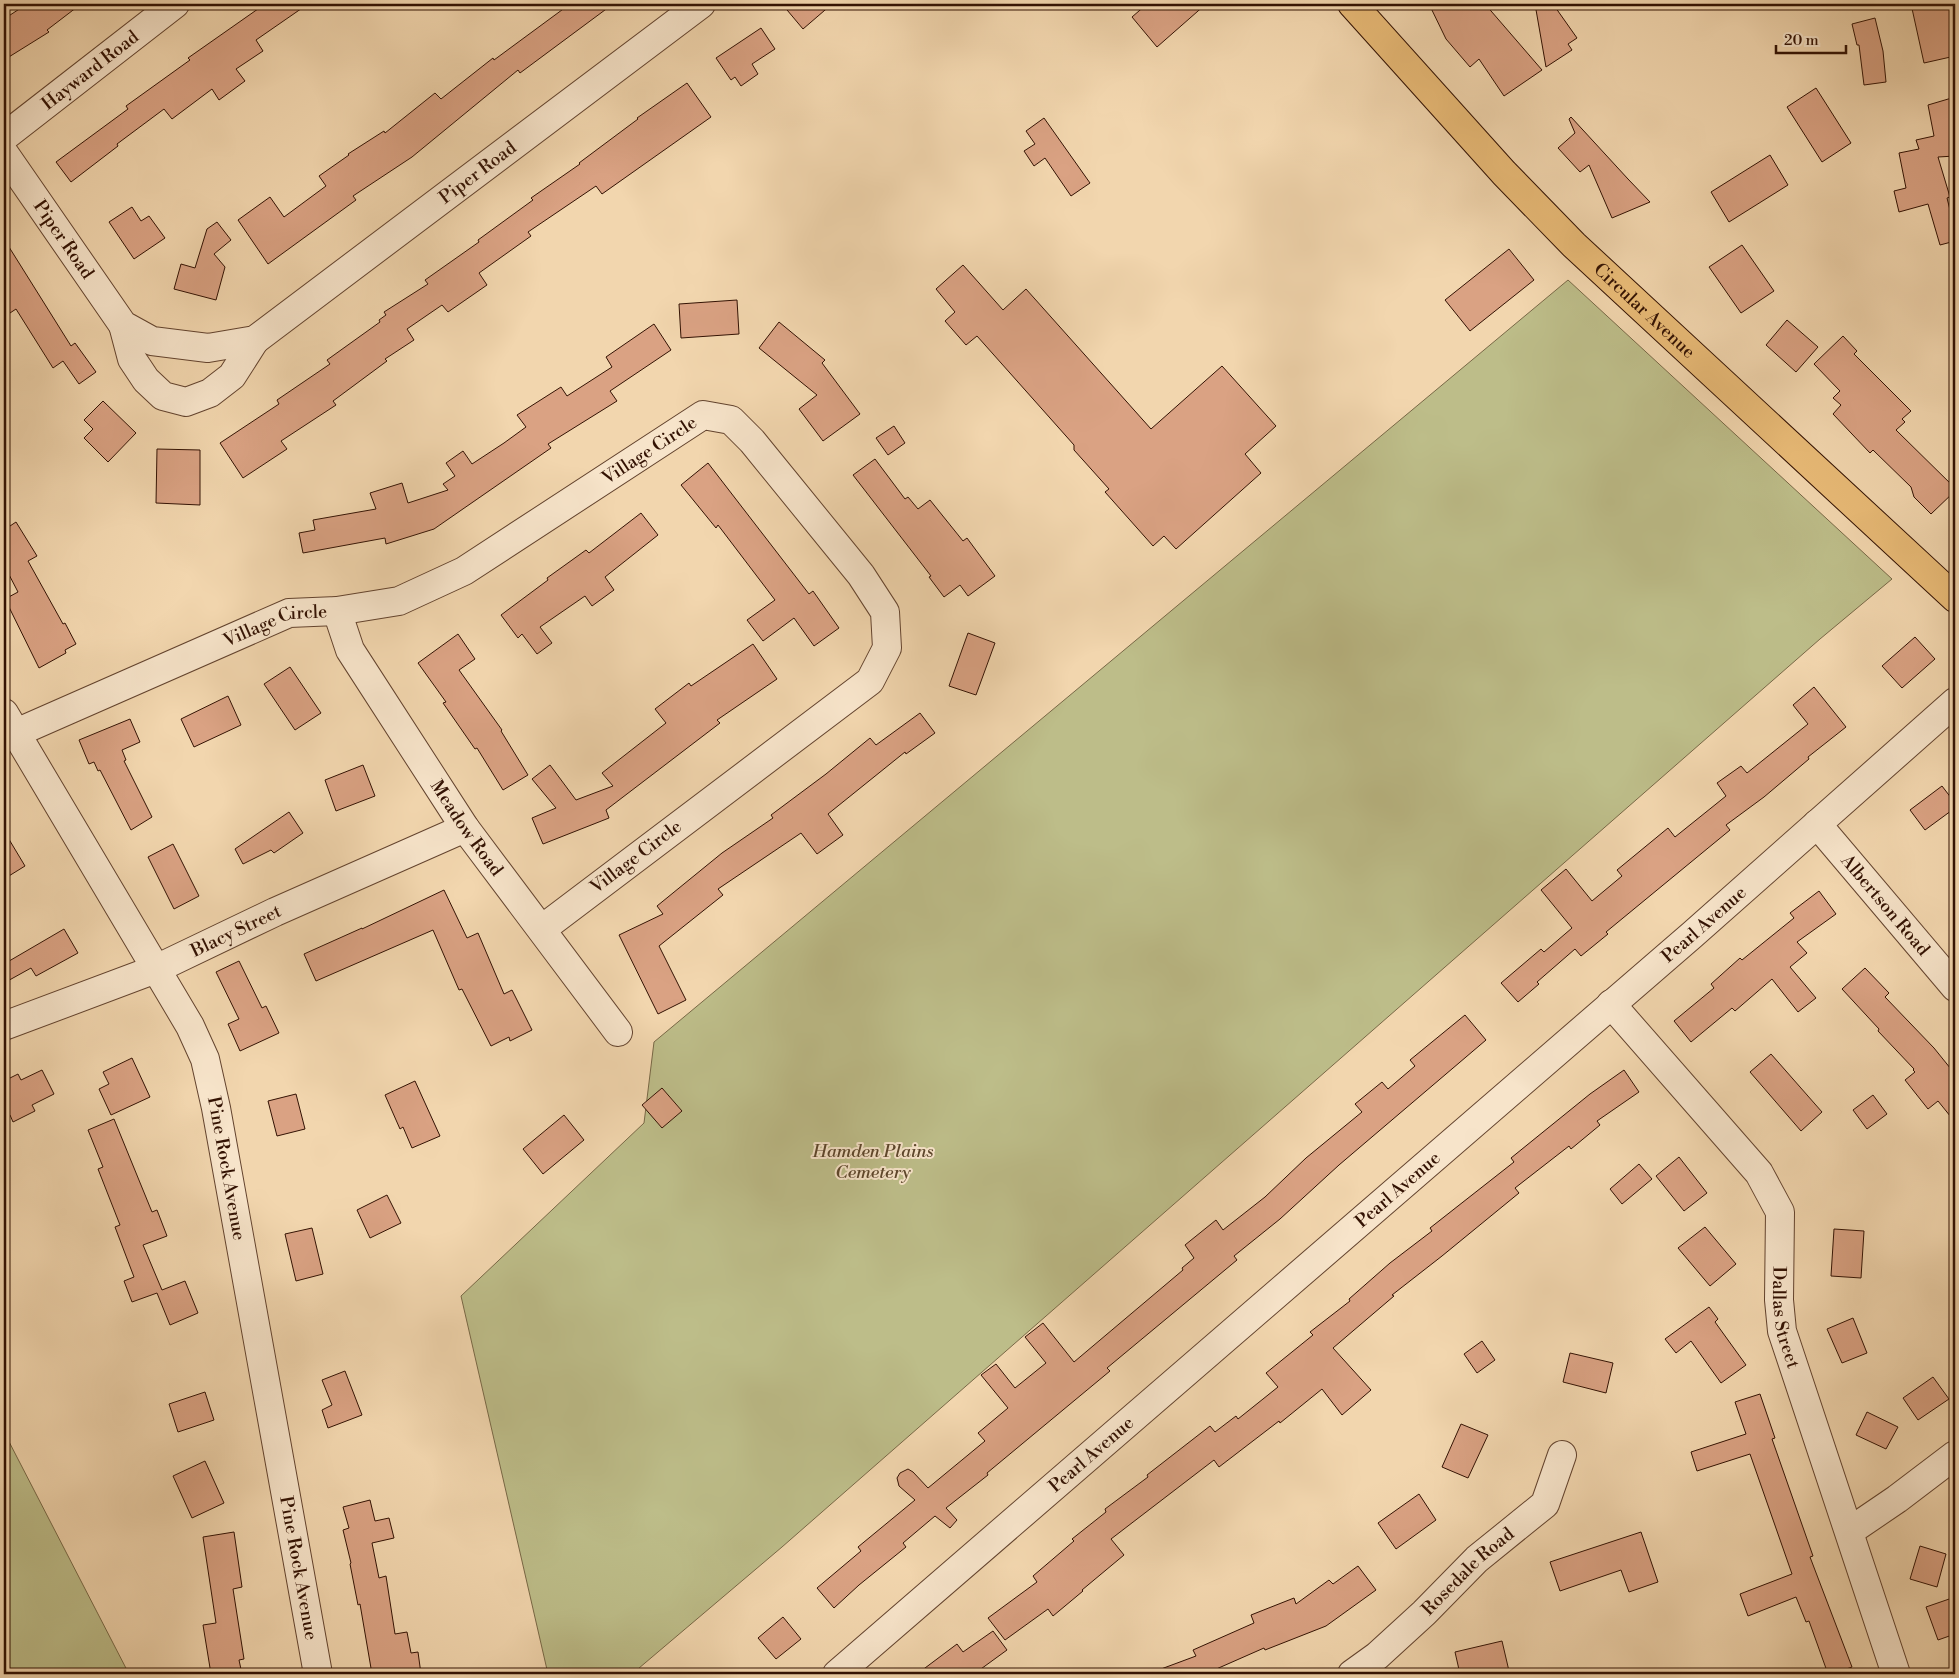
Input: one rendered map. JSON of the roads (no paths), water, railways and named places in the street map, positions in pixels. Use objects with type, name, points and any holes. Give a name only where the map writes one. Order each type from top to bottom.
[{"type":"main road","name":"Circular Avenue","points":[[1352,4],[1504,174],[1574,245],[1955,598]]},
{"type":"street","name":"Hayward Road","points":[[4,137],[176,4]]},
{"type":"street","name":"Piper Road","points":[[4,153],[123,325],[132,359],[146,380],[163,396],[186,402],[210,393],[232,376],[255,340],[701,4]]},
{"type":"street","name":"Piper Road","points":[[123,325],[152,341],[208,348],[255,340]]},
{"type":"street","name":"Village Circle","points":[[10,723],[289,613],[337,611],[399,601],[464,571],[703,414],[731,420],[752,441],[861,575],[885,612],[888,648],[870,681],[542,929]]},
{"type":"street","name":"Meadow Road","points":[[337,611],[350,650],[465,828],[618,1032]]},
{"type":"street","name":"Pearl Avenue","points":[[837,1674],[1611,1004],[1955,702]]},
{"type":"street","name":"Pine Rock Avenue","points":[[10,723],[190,1026],[205,1059],[216,1108],[318,1674]]},
{"type":"street","name":"Albertson Road","points":[[1817,824],[1955,987]]},
{"type":"street","name":"Blacy Street","points":[[4,1026],[156,969],[275,912],[465,828]]},
{"type":"street","name":"Dallas Street","points":[[1611,1004],[1759,1173],[1780,1212],[1779,1300],[1782,1331],[1896,1674]]},
{"type":"street","name":"Rosedale Road","points":[[1352,1674],[1377,1656],[1477,1559],[1545,1504],[1562,1455]]},
{"type":"street","points":[[1850,1531],[1897,1499],[1955,1455]]},
{"type":"park label","name":"Hamden Plains Cemetery","points":[[873,1161]]}]
